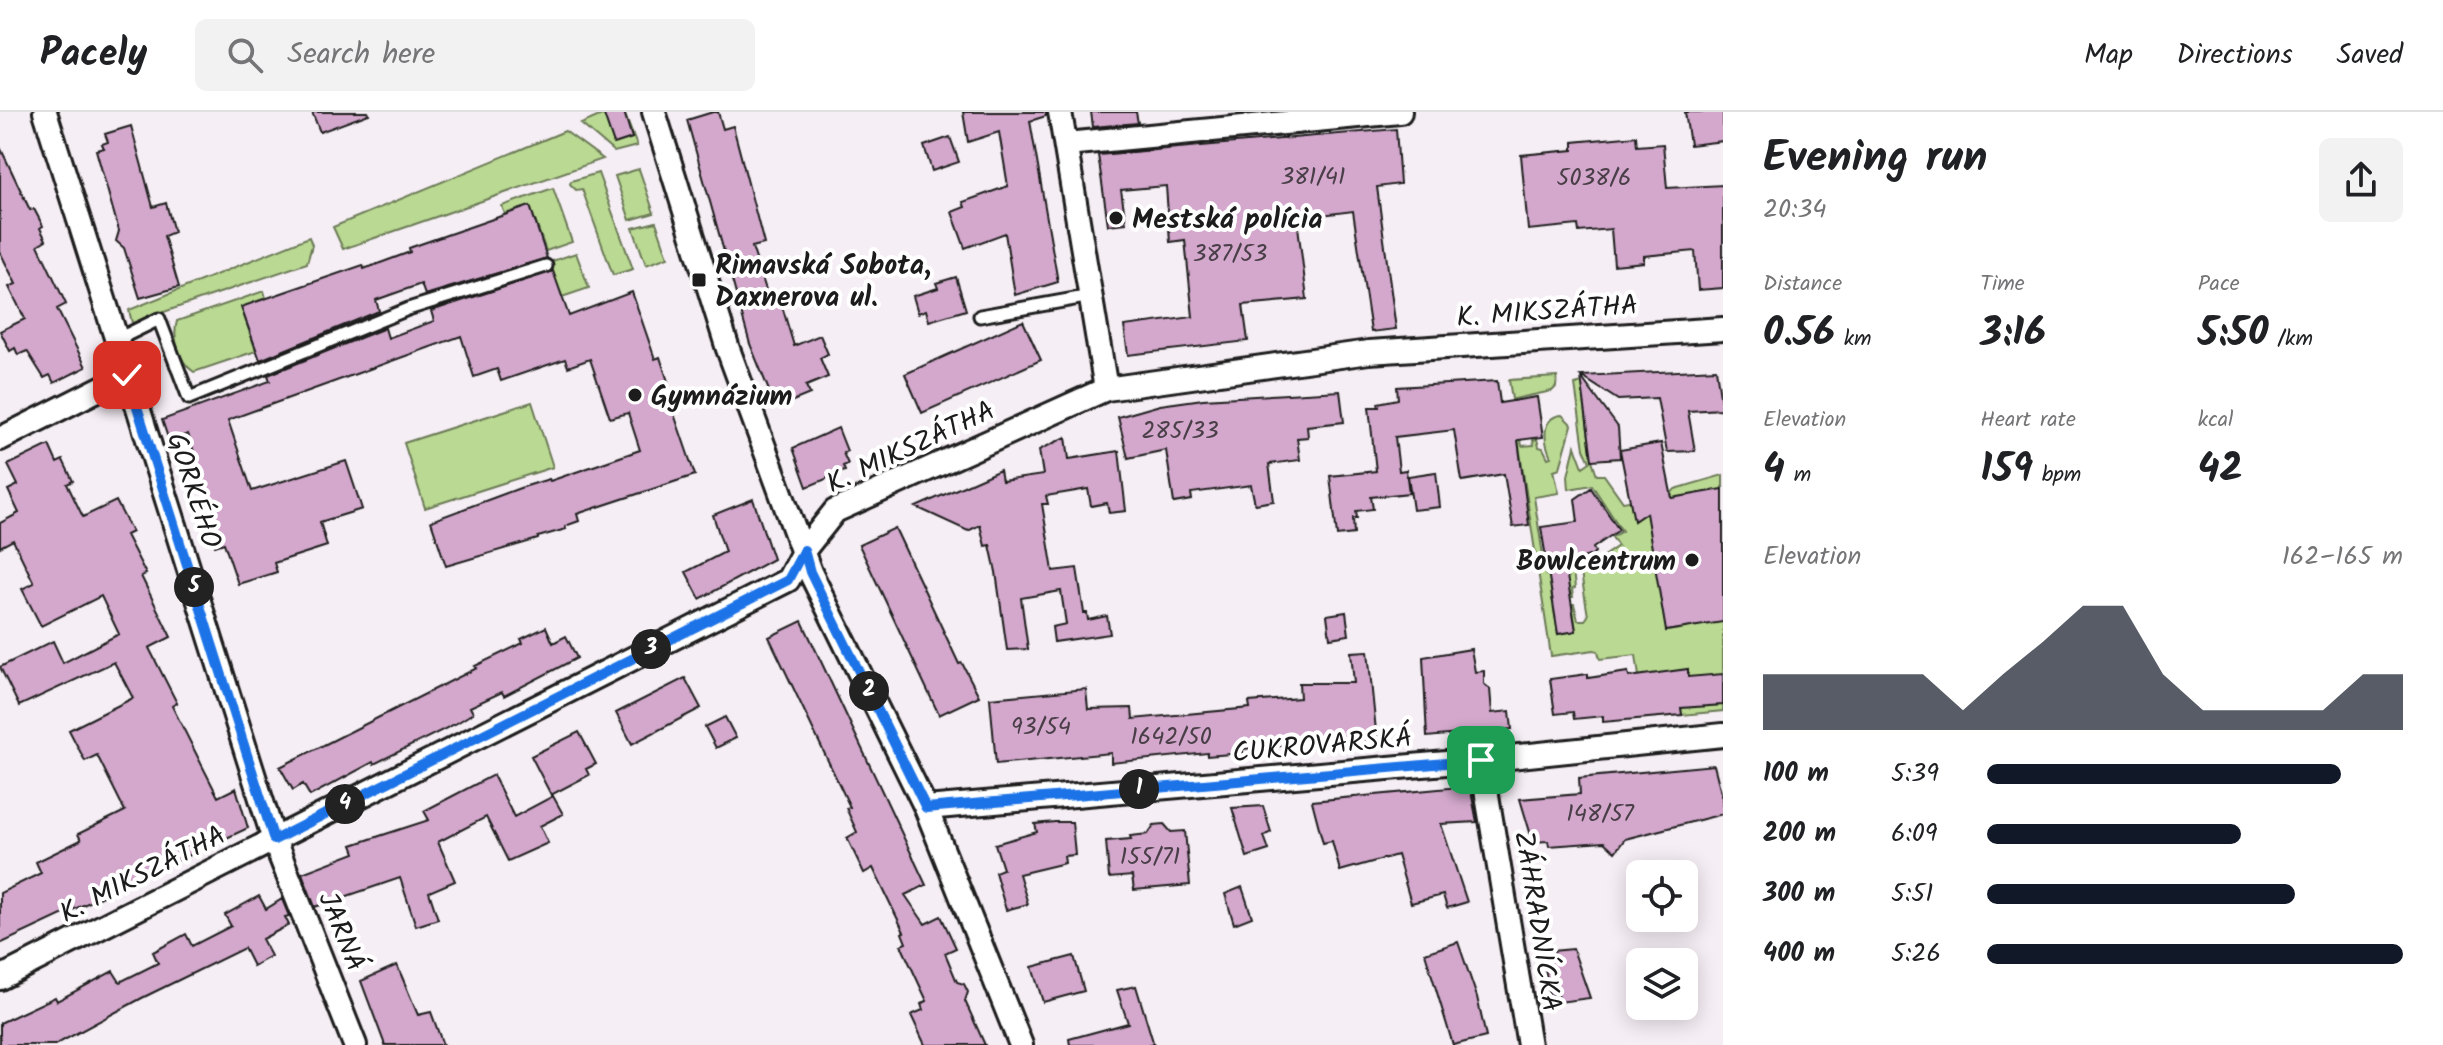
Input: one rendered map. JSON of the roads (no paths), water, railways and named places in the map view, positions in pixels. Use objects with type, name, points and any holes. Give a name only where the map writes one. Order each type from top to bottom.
[{"type":"street","name":"GORKÉHO","points":[[45,112],[274,840]]},
{"type":"street","points":[[654,112],[728,349],[810,572],[926,808],[1021,1045]]},
{"type":"street","points":[[1060,112],[1106,389]]},
{"type":"street","points":[[1066,144],[1320,116],[1400,112]]},
{"type":"street","name":"K. MIKSZÁTHA","points":[[0,978],[788,580],[804,550],[835,511],[1106,389],[1369,352],[1723,329]]},
{"type":"street","points":[[0,439],[127,375]]},
{"type":"street","name":"CUKROVARSKÁ","points":[[926,808],[1481,760],[1723,735]]},
{"type":"street","name":"ZÁHRADNÍCKA","points":[[1481,760],[1529,1045]]},
{"type":"street","name":"JARNÁ","points":[[274,840],[355,1045]]},
{"type":"lane","points":[[115,340],[159,319],[189,398],[408,309],[546,266]]},
{"type":"lane","points":[[980,316],[1091,296]]},
{"type":"place","name":"Mestská polícia","points":[[1116,218]]},
{"type":"place","name":"Rimavská Sobota, Daxnerova ul.","points":[[699,280]]},
{"type":"place","name":"Gymnázium","points":[[635,395]]},
{"type":"place","name":"Bowlcentrum","points":[[1692,560]]}]
